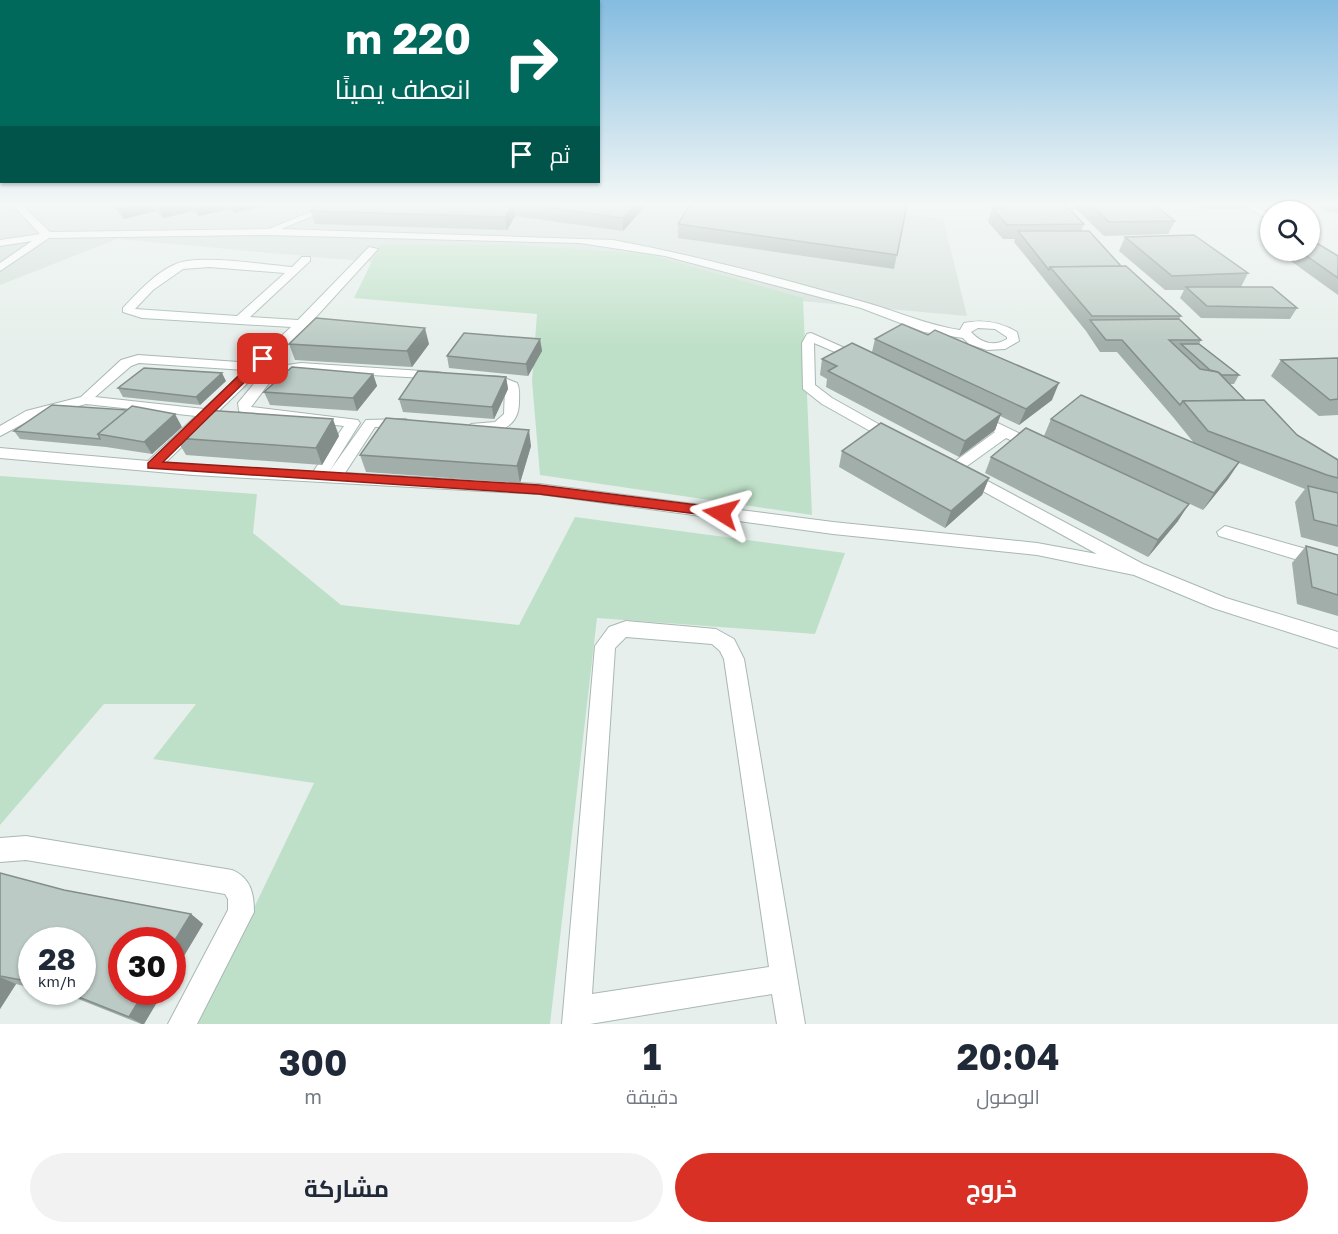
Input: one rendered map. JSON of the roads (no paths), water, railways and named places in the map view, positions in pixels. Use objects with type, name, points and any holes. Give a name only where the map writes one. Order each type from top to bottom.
[{"type":"street","points":[[0,268],[25,251]]},
{"type":"street","points":[[152,466],[300,324],[371,251]]},
{"type":"street","points":[[652,251],[855,303],[928,329],[966,335]]},
{"type":"street","points":[[239,321],[306,259]]},
{"type":"street","points":[[294,270],[209,264],[180,266],[149,288],[127,310],[142,314],[300,324]]},
{"type":"street","points":[[876,366],[815,337],[808,340],[808,386],[814,393],[910,448]]},
{"type":"street","points":[[88,399],[92,391],[126,363],[138,359],[254,367]]},
{"type":"street","points":[[327,476],[353,423],[248,411],[244,408],[245,403],[272,371],[301,367],[454,377]]},
{"type":"street","points":[[466,427],[499,428],[508,423],[513,415],[512,386],[502,381],[478,379]]},
{"type":"street","points":[[0,432],[31,414],[88,399],[206,413]]},
{"type":"street","points":[[969,413],[1039,449]]},
{"type":"street","points":[[327,476],[371,423],[422,424]]},
{"type":"street","points":[[955,468],[1005,432]]},
{"type":"street","points":[[0,453],[152,466],[539,489],[833,528],[1037,549],[1137,569]]},
{"type":"street","points":[[937,460],[1137,569],[1220,603],[1338,640]]},
{"type":"street","points":[[1225,532],[1338,565]]},
{"type":"street","points":[[783,979],[577,1018],[605,646],[616,632],[626,629],[716,637],[727,645],[734,660],[791,1024]]},
{"type":"street","points":[[0,850],[26,848],[232,884],[241,895],[241,912],[182,1024]]}]
